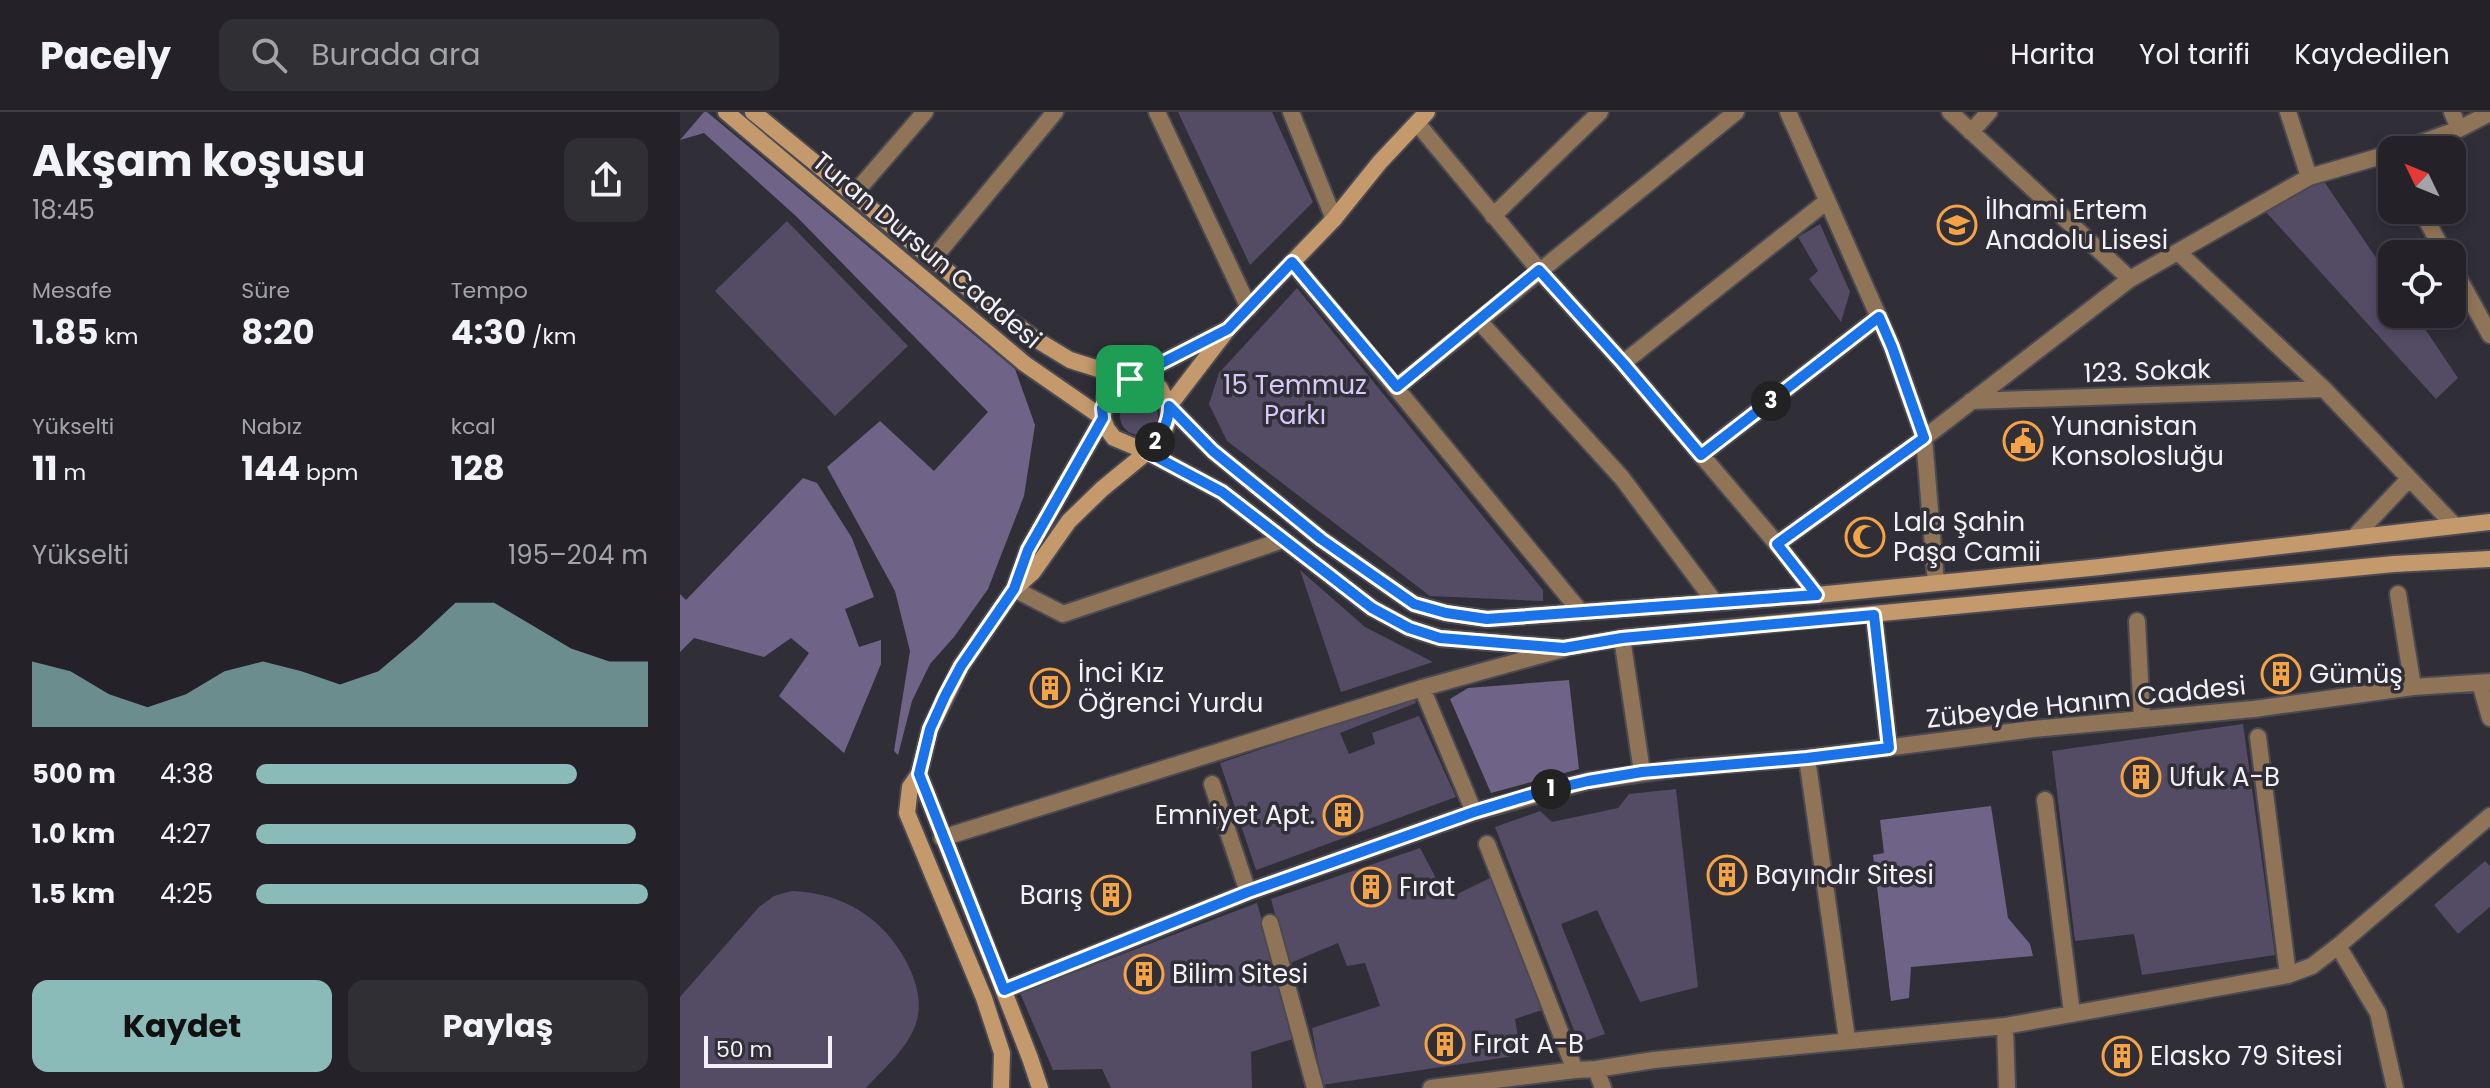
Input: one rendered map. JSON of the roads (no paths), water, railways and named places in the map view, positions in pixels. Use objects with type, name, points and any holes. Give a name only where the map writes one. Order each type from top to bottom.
[{"type":"main road","name":"Turan Dursun Caddesi","points":[[726,112],[1025,364],[1103,418]]},
{"type":"main road","name":"Turan Dursun Caddesi","points":[[753,112],[991,307],[1037,340],[1070,360],[1130,379]]},
{"type":"main road","points":[[1169,406],[1228,329],[1334,219],[1380,162],[1422,117]]},
{"type":"main road","points":[[1228,329],[1111,389],[1102,408],[1107,429],[1114,438],[1222,492],[1372,608],[1409,628],[1440,638],[1564,648],[1622,638],[2394,564],[2490,559]]},
{"type":"main road","points":[[1001,1088],[1002,1053],[984,998],[907,813],[910,787],[919,774],[930,729],[945,696],[961,666],[1014,589],[1033,572],[1069,521],[1147,452],[1165,429],[1169,418],[1166,396],[1151,381],[1130,379]]},
{"type":"main road","points":[[1169,406],[1213,451],[1321,539],[1414,604],[1487,619],[1817,595],[2100,567],[2490,522]]},
{"type":"main road","points":[[1014,589],[1028,550],[1103,418]]},
{"type":"main road","points":[[919,774],[1040,1088]]},
{"type":"main road","points":[[984,998],[1004,990]]},
{"type":"street","points":[[854,194],[925,112]]},
{"type":"street","points":[[933,259],[1055,112]]},
{"type":"street","points":[[1157,112],[1249,308]]},
{"type":"street","points":[[1291,112],[1334,219]]},
{"type":"street","points":[[1493,216],[1600,112]]},
{"type":"street","points":[[1397,387],[1736,112]]},
{"type":"street","points":[[1788,112],[1892,347],[1924,438],[1936,583]]},
{"type":"street","points":[[1950,112],[2130,279]]},
{"type":"street","points":[[1971,132],[1989,112]]},
{"type":"street","points":[[2288,112],[2309,177]]},
{"type":"street","points":[[2452,112],[2459,129]]},
{"type":"street","points":[[2441,136],[2490,113]]},
{"type":"street","points":[[1422,117],[1493,216],[1623,363],[1817,595]]},
{"type":"street","points":[[1777,544],[1924,438],[2130,279],[2309,177],[2378,158]]},
{"type":"street","points":[[1623,363],[1827,201]]},
{"type":"street","points":[[2179,253],[2324,389],[2453,524]]},
{"type":"street","points":[[1292,262],[1580,611]]},
{"type":"street","points":[[2466,291],[2490,335]]},
{"type":"street","points":[[1701,455],[1879,317]]},
{"type":"street","points":[[1479,321],[1622,478],[1714,601]]},
{"type":"street","name":"123. Sokak","points":[[1971,401],[2324,389]]},
{"type":"street","points":[[2355,536],[2408,480]]},
{"type":"street","points":[[1014,589],[1063,614],[1283,540]]},
{"type":"street","points":[[2398,594],[2413,687]]},
{"type":"street","points":[[1874,615],[1889,748]]},
{"type":"street","points":[[2137,621],[2142,719]]},
{"type":"street","points":[[1622,638],[1642,772]]},
{"type":"street","points":[[942,838],[1422,688],[1564,648]]},
{"type":"street","points":[[2485,682],[2490,718]]},
{"type":"street","name":"Zübeyde Hanım Caddesi","points":[[1004,990],[1248,892],[1474,812],[1588,781],[1642,772],[1807,758],[2033,729],[2254,709],[2413,687],[2485,682]]},
{"type":"street","points":[[1422,688],[1474,812]]},
{"type":"street","points":[[2258,737],[2288,975]]},
{"type":"street","points":[[1807,758],[1847,1039]]},
{"type":"street","points":[[1212,784],[1248,892]]},
{"type":"street","points":[[2045,800],[2072,1013]]},
{"type":"street","points":[[1431,1088],[1847,1039],[2005,1026],[2288,975],[2312,966],[2338,946],[2490,816]]},
{"type":"street","points":[[1487,844],[1575,1070]]},
{"type":"street","points":[[1270,923],[1315,1088]]},
{"type":"street","points":[[2338,946],[2378,1013],[2395,1088]]},
{"type":"street","points":[[2005,1026],[2007,1088]]},
{"type":"street","points":[[1596,1069],[1603,1088]]},
{"type":"place","name":"İlhami Ertem Anadolu Lisesi","points":[[1957,225]]},
{"type":"place","name":"Yunanistan Konsolosluğu","points":[[2023,441]]},
{"type":"place","name":"Lala Şahin Paşa Camii","points":[[1865,537]]},
{"type":"place","name":"Gümüş","points":[[2281,674]]},
{"type":"place","name":"İnci Kız Öğrenci Yurdu","points":[[1050,688]]},
{"type":"place","name":"Ufuk A-B","points":[[2141,777]]},
{"type":"place","name":"Emniyet Apt.","points":[[1343,815]]},
{"type":"place","name":"Bayındır Sitesi","points":[[1727,875]]},
{"type":"place","name":"Fırat","points":[[1371,887]]},
{"type":"place","name":"Barış","points":[[1111,895]]},
{"type":"place","name":"Bilim Sitesi","points":[[1144,974]]},
{"type":"place","name":"Fırat A-B","points":[[1445,1044]]},
{"type":"place","name":"Elasko 79 Sitesi","points":[[2122,1056]]},
{"type":"park label","name":"15 Temmuz Parkı","points":[[1295,400]]}]
